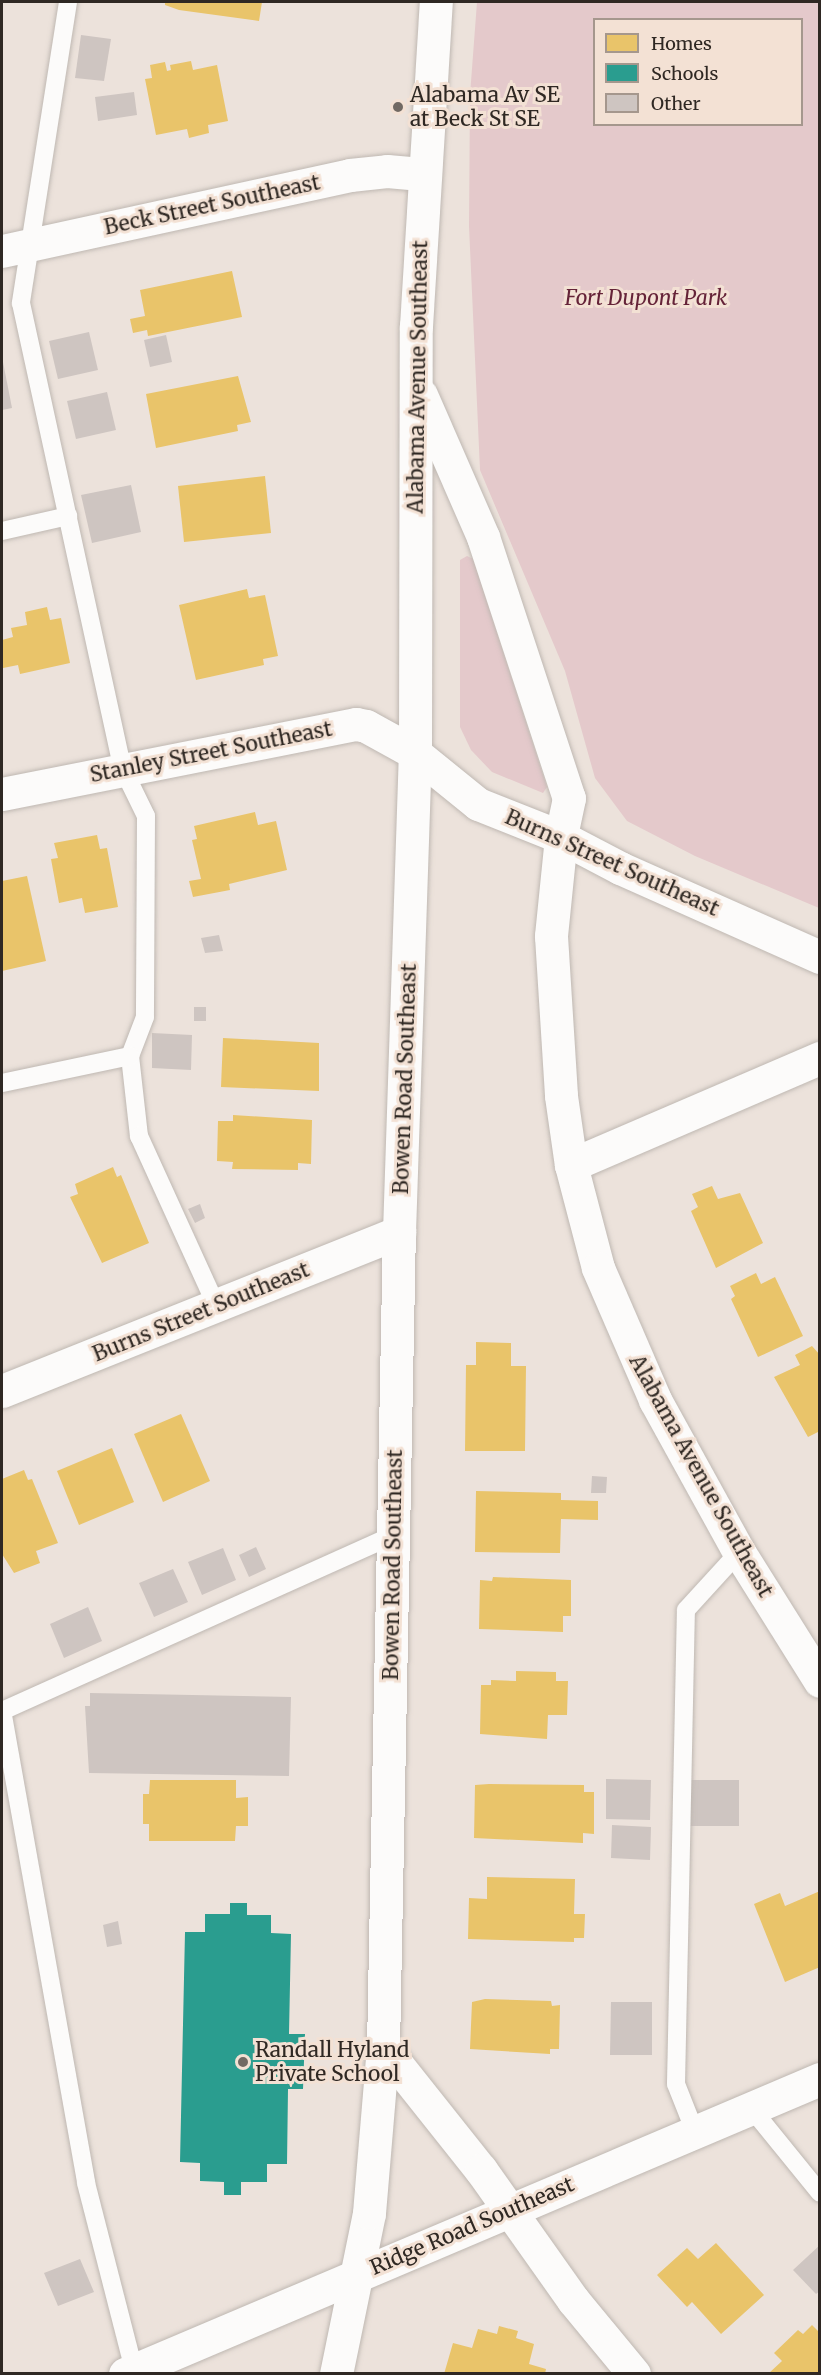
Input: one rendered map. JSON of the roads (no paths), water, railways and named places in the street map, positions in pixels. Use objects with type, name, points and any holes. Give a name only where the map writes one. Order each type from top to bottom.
[{"type":"street","name":"Alabama Avenue Southeast","points":[[415,753],[416,385],[424,174],[436,2]]},
{"type":"street","name":"Beck Street Southeast","points":[[17,248],[368,172],[424,174]]},
{"type":"street","name":"Alabama Avenue Southeast","points":[[416,385],[483,537],[562,768],[569,798],[561,837],[551,936],[561,1096],[571,1165],[611,1302],[655,1400],[740,1552],[819,1681]]},
{"type":"street","name":"Stanley Street Southeast","points":[[2,794],[356,724],[366,726],[415,753]]},
{"type":"street","name":"Burns Street Southeast","points":[[415,753],[478,804],[561,837],[620,868],[819,957]]},
{"type":"street","name":"Bowen Road Southeast","points":[[336,2373],[369,2213],[383,2047],[399,1232],[415,753]]},
{"type":"street","points":[[571,1165],[819,1058]]},
{"type":"street","name":"Burns Street Southeast","points":[[2,1391],[399,1232]]},
{"type":"street","points":[[383,2047],[481,2170],[507,2211],[573,2300],[634,2373]]},
{"type":"street","name":"Ridge Road Southeast","points":[[130,2372],[819,2079]]},
{"type":"lane","points":[[68,2],[17,248],[21,303],[123,769],[146,816],[145,1017],[130,1056],[139,1136],[216,1305]]},
{"type":"lane","points":[[2,531],[68,516]]},
{"type":"lane","points":[[2,1083],[130,1056]]},
{"type":"lane","points":[[130,2372],[86,2183],[2,1711],[393,1535]]},
{"type":"lane","points":[[694,2132],[676,2084],[686,1610],[740,1552]]},
{"type":"lane","points":[[751,2108],[819,2193]]},
{"type":"place","name":"Alabama Av SE at Beck St SE","points":[[398,107]]},
{"type":"place","name":"Randall Hyland Private School","points":[[243,2062]]},
{"type":"park label","name":"Fort Dupont Park","points":[[646,298]]}]
